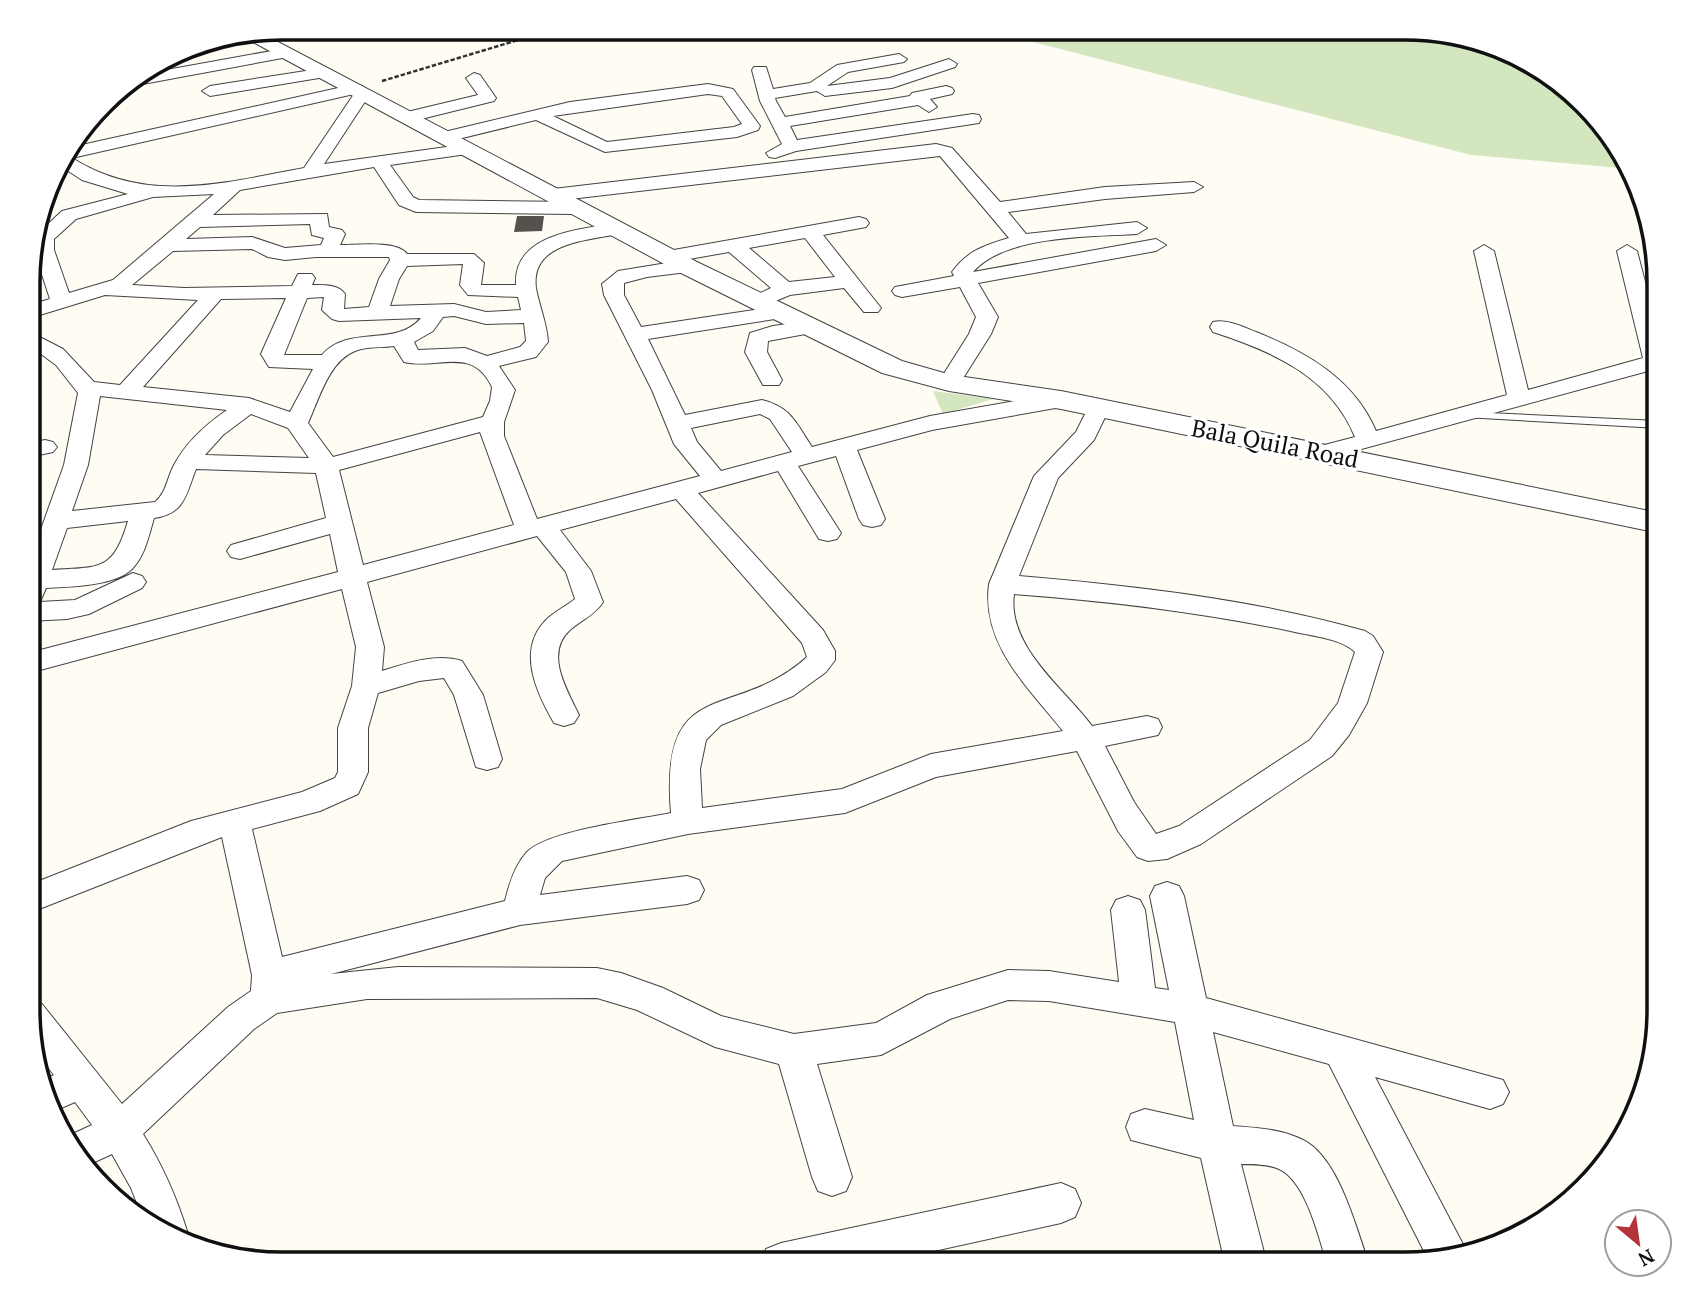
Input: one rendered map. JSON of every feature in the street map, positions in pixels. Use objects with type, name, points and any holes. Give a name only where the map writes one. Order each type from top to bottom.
[{"type":"street","name":"Bala Quila Road","points":[[264,41],[678,262],[892,367],[949,383],[1061,400],[1647,520]]},
{"type":"street","points":[[154,78],[288,53]]},
{"type":"street","points":[[835,112],[823,88],[828,76],[843,68],[899,59]]},
{"type":"street","points":[[766,95],[892,83],[949,64]]},
{"type":"street","points":[[760,70],[766,95],[792,146]]},
{"type":"street","points":[[210,91],[325,73]]},
{"type":"street","points":[[409,117],[488,98],[474,78]]},
{"type":"street","points":[[446,138],[538,115],[697,89],[722,89],[752,126],[737,132],[661,128],[605,147],[538,115]]},
{"type":"street","points":[[78,153],[359,91]]},
{"type":"street","points":[[310,172],[359,91]]},
{"type":"street","points":[[946,91],[918,96],[947,122]]},
{"type":"street","points":[[636,97],[661,128]]},
{"type":"street","points":[[779,123],[920,100]]},
{"type":"street","points":[[174,130],[173,123],[189,107]]},
{"type":"street","points":[[727,172],[792,146],[973,118]]},
{"type":"street","points":[[44,239],[51,229],[69,215],[159,192],[232,188],[310,172],[468,149]]},
{"type":"street","points":[[553,195],[727,172],[821,165],[942,150],[956,162],[1021,240]]},
{"type":"street","points":[[379,162],[406,201],[416,206],[576,208]]},
{"type":"street","points":[[71,164],[90,177],[124,187],[159,192]]},
{"type":"street","points":[[993,209],[1105,193],[1194,187]]},
{"type":"street","points":[[40,308],[104,289],[132,275],[232,188]]},
{"type":"street","points":[[194,221],[320,218],[319,231],[335,234],[299,292],[279,335],[273,358],[285,363],[331,359],[363,343],[403,339],[428,327],[437,311]]},
{"type":"street","points":[[716,480],[686,444],[614,295],[612,284],[615,279],[734,246],[859,223]]},
{"type":"street","points":[[949,383],[954,369],[980,334],[987,317],[965,280],[962,272],[965,267],[989,250],[1021,240],[1137,228]]},
{"type":"street","points":[[485,363],[521,354],[534,347],[537,336],[526,291],[525,267],[541,249],[550,244],[615,229]]},
{"type":"street","points":[[809,231],[872,308]]},
{"type":"street","points":[[167,244],[252,243],[265,246],[275,253],[392,251],[397,253],[400,260]]},
{"type":"street","points":[[43,245],[61,301]]},
{"type":"street","points":[[902,291],[1156,245]]},
{"type":"street","points":[[734,246],[785,289]]},
{"type":"street","points":[[1484,251],[1518,400]]},
{"type":"street","points":[[1627,251],[1647,324]]},
{"type":"street","points":[[400,260],[467,258],[474,262],[470,285],[475,291],[526,291]]},
{"type":"street","points":[[379,313],[389,279],[400,260]]},
{"type":"street","points":[[759,301],[785,289],[849,281]]},
{"type":"street","points":[[104,289],[215,294],[333,291],[335,294],[332,310],[339,315],[454,310],[499,319],[533,316]]},
{"type":"street","points":[[127,391],[215,294]]},
{"type":"street","points":[[634,335],[781,312]]},
{"type":"street","points":[[296,423],[331,359],[330,341],[339,315]]},
{"type":"street","points":[[771,380],[756,352],[758,338],[773,332],[808,327]]},
{"type":"street","points":[[1221,327],[1246,335],[1282,353],[1338,388],[1361,419],[1368,440]]},
{"type":"street","points":[[403,339],[405,350],[412,357],[467,354],[485,363],[502,383],[504,392],[491,422],[492,436],[535,528],[584,581],[589,593],[589,602],[558,625],[545,638],[541,648],[542,661],[564,715]]},
{"type":"street","points":[[40,344],[57,355],[86,388],[89,404],[82,440],[40,569]]},
{"type":"street","points":[[1321,453],[1647,364]]},
{"type":"street","points":[[41,894],[152,848],[234,821],[309,802],[347,786],[352,772],[353,729],[366,686],[370,648],[355,575],[326,466],[296,423],[249,405],[86,388]]},
{"type":"street","points":[[41,660],[930,423],[1061,400]]},
{"type":"street","points":[[56,521],[162,509],[172,502],[188,462],[215,430],[249,405]]},
{"type":"street","points":[[677,424],[762,407],[779,414],[795,459],[828,533]]},
{"type":"street","points":[[1002,584],[1130,593],[1220,606],[1355,638],[1363,643],[1369,652],[1363,677],[1348,711],[1335,734],[1321,748],[1190,835],[1167,846],[1149,848],[1134,832],[1086,740],[1022,659],[1011,640],[1000,609],[1002,584],[1046,475],[1090,434],[1098,409]]},
{"type":"street","points":[[188,462],[326,466],[491,422]]},
{"type":"street","points":[[844,446],[872,519]]},
{"type":"street","points":[[682,490],[813,637],[821,651],[821,660],[793,684],[714,714],[700,723],[687,751],[685,773],[688,822]]},
{"type":"street","points":[[40,587],[114,569],[128,554],[143,512]]},
{"type":"street","points":[[240,551],[339,523]]},
{"type":"street","points":[[40,611],[78,608],[133,582]]},
{"type":"street","points":[[366,686],[437,667],[452,668],[468,695],[487,759]]},
{"type":"street","points":[[520,911],[528,876],[541,858],[554,850],[688,822],[845,801],[931,766],[1147,727]]},
{"type":"street","points":[[234,821],[269,987]]},
{"type":"street","points":[[84,1148],[120,1131],[241,1018],[269,987],[520,911],[687,890]]},
{"type":"street","points":[[1167,896],[1189,1009],[1243,1252]]},
{"type":"street","points":[[1128,910],[1139,999]]},
{"type":"street","points":[[269,987],[398,982],[597,983],[621,988],[650,999],[715,1031],[794,1051],[881,1040],[940,1006],[1009,985],[1049,986],[1189,1009],[1343,1054],[1490,1092]]},
{"type":"street","points":[[44,1046],[64,1089],[120,1131],[148,1175],[162,1220]]},
{"type":"street","points":[[794,1051],[832,1177]]},
{"type":"street","points":[[1343,1054],[1444,1248]]},
{"type":"street","points":[[1145,1128],[1219,1143],[1278,1150],[1297,1158],[1313,1178],[1330,1211],[1344,1252]]},
{"type":"street","points":[[838,1252],[1061,1203]]},
{"type":"lane","points":[[1466,415],[1647,424]]},
{"type":"path","points":[[359,91],[519,40]]},
{"type":"green space","points":[[1028,41],[1420,41],[1452,45],[1512,65],[1539,81],[1576,111],[1597,135],[1618,168],[1471,155]]},
{"type":"green space","points":[[933,391],[993,399],[943,414]]},
{"type":"building","points":[[517,216],[544,216],[542,231],[514,232]]}]
